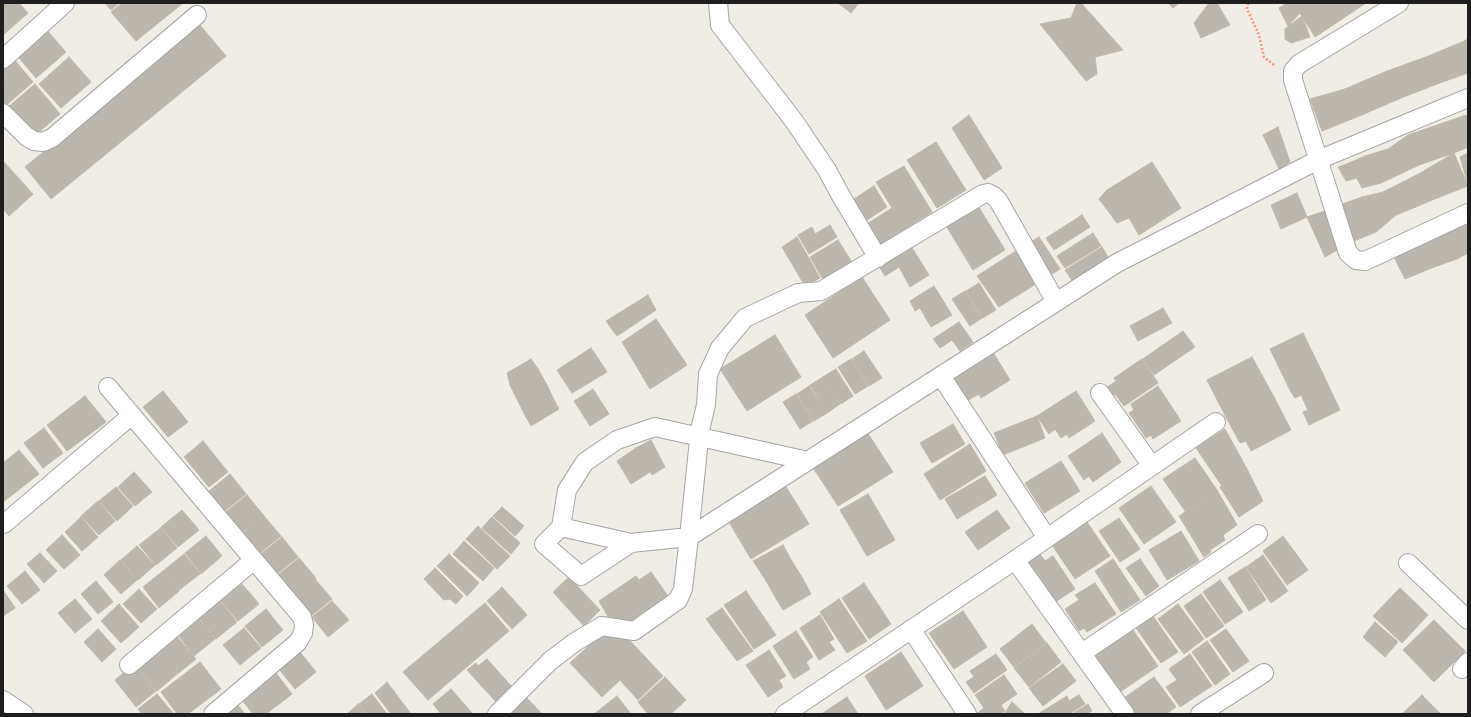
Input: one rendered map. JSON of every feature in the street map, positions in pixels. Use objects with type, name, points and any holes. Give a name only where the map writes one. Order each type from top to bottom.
[{"type":"street","points":[[3,59],[65,3]]},
{"type":"street","points":[[718,3],[720,26],[798,127],[827,170],[840,196],[878,258]]},
{"type":"street","points":[[1399,3],[1299,64],[1293,72],[1293,80],[1348,253],[1356,260],[1365,261],[1468,213]]},
{"type":"street","points":[[3,113],[26,136],[34,141],[43,142],[52,138],[197,15]]},
{"type":"street","points":[[562,527],[631,543],[689,537],[1117,263],[1318,160],[1468,98]]},
{"type":"street","points":[[497,714],[550,660],[575,642],[602,626],[634,631],[678,600],[683,589],[700,437],[706,405],[708,374],[720,348],[745,318],[798,293],[821,291],[983,194],[988,193],[998,200],[1056,302]]},
{"type":"street","points":[[941,376],[1047,538]]},
{"type":"street","points":[[108,387],[302,617],[304,625],[303,634],[298,642],[213,714]]},
{"type":"street","points":[[1100,393],[1152,466]]},
{"type":"street","points":[[4,524],[132,416]]},
{"type":"street","points":[[785,714],[1016,560],[1216,422]]},
{"type":"street","points":[[631,543],[581,576],[544,544],[562,527],[567,490],[586,462],[617,440],[655,427],[808,461]]},
{"type":"street","points":[[1082,653],[1258,534]]},
{"type":"street","points":[[129,665],[254,560]]},
{"type":"street","points":[[1016,560],[1126,714]]},
{"type":"street","points":[[1408,563],[1468,620]]},
{"type":"street","points":[[911,629],[967,714]]},
{"type":"street","points":[[1200,714],[1264,673]]},
{"type":"street","points":[[3,700],[24,714]]},
{"type":"path","points":[[1248,3],[1247,10],[1259,35],[1264,57],[1293,80]]},
{"type":"building","points":[[3,3],[19,3],[28,13],[3,35]]},
{"type":"building","points":[[105,3],[119,3],[111,10]]},
{"type":"building","points":[[122,3],[183,3],[136,41],[111,12]]},
{"type":"building","points":[[838,3],[859,3],[851,13]]},
{"type":"building","points":[[1077,3],[1081,3],[1123,50],[1095,57],[1097,74],[1086,81],[1040,24],[1071,18]]},
{"type":"building","points":[[1168,3],[1179,3],[1173,8]]},
{"type":"building","points":[[1209,3],[1217,3],[1230,25],[1201,38],[1194,23]]},
{"type":"building","points":[[1287,3],[1315,3],[1315,5],[1300,13],[1288,26],[1279,8]]},
{"type":"building","points":[[1315,3],[1366,3],[1315,37],[1300,13],[1315,5]]},
{"type":"building","points":[[1302,16],[1310,37],[1291,43],[1285,39],[1285,29]]},
{"type":"building","points":[[199,24],[226,56],[51,199],[25,167]]},
{"type":"building","points":[[44,27],[66,52],[36,78],[15,53]]},
{"type":"building","points":[[1468,39],[1468,54],[1462,42]]},
{"type":"building","points":[[1462,42],[1468,54],[1468,73],[1437,84],[1426,57]]},
{"type":"building","points":[[69,57],[91,82],[61,108],[39,84]]},
{"type":"building","points":[[1426,57],[1437,84],[1401,98],[1387,71]]},
{"type":"building","points":[[13,58],[33,82],[4,107],[3,65]]},
{"type":"building","points":[[1387,71],[1401,98],[1357,117],[1345,89]]},
{"type":"building","points":[[35,84],[60,114],[32,138],[7,108]]},
{"type":"building","points":[[1345,89],[1357,117],[1322,131],[1310,99]]},
{"type":"building","points":[[969,115],[1002,168],[984,180],[952,128]]},
{"type":"building","points":[[1468,115],[1468,129],[1463,116]]},
{"type":"building","points":[[1463,116],[1468,129],[1468,147],[1454,153],[1443,123]]},
{"type":"building","points":[[1443,123],[1454,153],[1419,165],[1408,135]]},
{"type":"building","points":[[1278,127],[1290,162],[1279,169],[1263,135]]},
{"type":"building","points":[[1408,135],[1419,165],[1398,175],[1388,149]]},
{"type":"building","points":[[936,142],[966,190],[937,208],[907,160]]},
{"type":"building","points":[[1388,149],[1398,175],[1381,183],[1365,156]]},
{"type":"building","points":[[1454,153],[1468,186],[1432,200],[1422,172]]},
{"type":"building","points":[[1468,153],[1468,185],[1460,157]]},
{"type":"building","points":[[1365,156],[1381,183],[1362,188],[1349,163]]},
{"type":"building","points":[[3,161],[33,194],[9,216],[3,209]]},
{"type":"building","points":[[1152,162],[1181,208],[1139,235],[1129,218],[1117,223],[1099,199],[1107,190]]},
{"type":"building","points":[[1349,163],[1357,178],[1346,181],[1338,167]]},
{"type":"building","points":[[904,166],[932,212],[905,229],[876,182]]},
{"type":"building","points":[[1422,172],[1432,200],[1416,207],[1403,182]]},
{"type":"building","points":[[1403,182],[1416,207],[1396,215],[1383,192]]},
{"type":"building","points":[[874,186],[887,207],[853,229],[840,208]]},
{"type":"building","points":[[1383,192],[1396,215],[1376,232],[1362,197]]},
{"type":"building","points":[[1297,193],[1307,217],[1281,229],[1271,205]]},
{"type":"building","points":[[1362,197],[1376,232],[1349,243],[1337,206]]},
{"type":"building","points":[[977,204],[1005,250],[973,270],[945,224]]},
{"type":"building","points":[[892,208],[905,229],[869,251],[856,231]]},
{"type":"building","points":[[1334,208],[1341,248],[1325,257],[1307,217]]},
{"type":"building","points":[[1082,215],[1090,227],[1054,250],[1046,238]]},
{"type":"building","points":[[1466,224],[1468,230],[1468,253],[1457,259],[1444,233]]},
{"type":"building","points":[[830,225],[837,237],[809,254],[798,235],[812,227],[815,234]]},
{"type":"building","points":[[1093,233],[1101,246],[1065,268],[1057,256]]},
{"type":"building","points":[[1444,233],[1457,259],[1434,267],[1425,244]]},
{"type":"building","points":[[797,237],[820,278],[805,286],[782,247]]},
{"type":"building","points":[[1039,237],[1060,269],[1028,289],[1008,256]]},
{"type":"building","points":[[838,240],[853,264],[824,281],[810,257]]},
{"type":"building","points":[[1425,244],[1434,267],[1405,279],[1394,257]]},
{"type":"building","points":[[911,246],[929,275],[910,287],[899,267],[885,276],[878,265]]},
{"type":"building","points":[[1102,247],[1109,259],[1073,282],[1065,270]]},
{"type":"building","points":[[1008,256],[1028,289],[999,307],[977,276]]},
{"type":"building","points":[[862,277],[890,320],[833,358],[805,315]]},
{"type":"building","points":[[979,283],[996,310],[983,318],[966,291]]},
{"type":"building","points":[[934,286],[952,315],[931,327],[920,308],[915,311],[910,301]]},
{"type":"building","points":[[965,291],[982,318],[970,326],[952,299]]},
{"type":"building","points":[[648,295],[656,310],[617,336],[606,321]]},
{"type":"building","points":[[1163,308],[1172,323],[1138,341],[1130,326]]},
{"type":"building","points":[[656,319],[687,365],[650,389],[622,342]]},
{"type":"building","points":[[959,322],[973,342],[960,351],[952,340],[940,348],[933,339]]},
{"type":"building","points":[[1183,331],[1195,347],[1154,375],[1143,359]]},
{"type":"building","points":[[1303,333],[1323,374],[1290,390],[1270,349]]},
{"type":"building","points":[[775,335],[801,377],[747,411],[720,369]]},
{"type":"building","points":[[591,348],[607,372],[572,393],[557,370]]},
{"type":"building","points":[[991,349],[1010,380],[981,398],[979,394],[965,402],[948,375]]},
{"type":"building","points":[[864,351],[882,378],[869,386],[852,359]]},
{"type":"building","points":[[1252,357],[1274,397],[1228,421],[1207,380]]},
{"type":"building","points":[[531,359],[538,369],[510,385],[507,373]]},
{"type":"building","points":[[851,359],[868,386],[855,394],[838,367]]},
{"type":"building","points":[[1142,359],[1158,383],[1124,406],[1115,394],[1109,399],[1103,390],[1116,381],[1114,378]]},
{"type":"building","points":[[538,369],[547,385],[518,401],[510,385]]},
{"type":"building","points":[[836,369],[853,396],[841,404],[823,377]]},
{"type":"building","points":[[1323,374],[1340,410],[1309,425],[1303,412],[1308,410],[1301,395],[1295,398],[1290,390]]},
{"type":"building","points":[[823,377],[840,404],[827,413],[810,385]]},
{"type":"building","points":[[547,385],[554,400],[526,417],[518,401]]},
{"type":"building","points":[[809,386],[827,413],[814,421],[797,394]]},
{"type":"building","points":[[1158,386],[1181,421],[1153,439],[1151,435],[1146,438],[1129,413],[1134,410],[1131,404]]},
{"type":"building","points":[[593,389],[609,414],[590,426],[574,401]]},
{"type":"building","points":[[163,391],[188,422],[168,437],[143,407]]},
{"type":"building","points":[[1076,391],[1095,421],[1069,438],[1067,434],[1061,438],[1055,429],[1049,434],[1037,416]]},
{"type":"building","points":[[796,394],[813,421],[800,429],[783,402]]},
{"type":"building","points":[[85,396],[106,422],[67,451],[47,425]]},
{"type":"building","points":[[1274,397],[1291,430],[1251,451],[1246,441],[1240,443],[1228,421]]},
{"type":"building","points":[[554,400],[559,409],[531,426],[526,417]]},
{"type":"building","points":[[1037,416],[1045,438],[1003,455],[994,433]]},
{"type":"building","points":[[953,424],[965,444],[932,463],[920,443]]},
{"type":"building","points":[[44,428],[63,453],[43,468],[24,443]]},
{"type":"building","points":[[1225,429],[1247,469],[1222,486],[1196,448]]},
{"type":"building","points":[[867,432],[893,472],[838,506],[812,466]]},
{"type":"building","points":[[1102,433],[1121,462],[1093,482],[1089,476],[1084,480],[1068,456]]},
{"type":"building","points":[[651,440],[665,467],[652,475],[636,448]]},
{"type":"building","points":[[203,441],[228,472],[209,487],[184,457]]},
{"type":"building","points":[[970,444],[986,471],[940,500],[924,474]]},
{"type":"building","points":[[636,448],[650,472],[631,484],[617,461]]},
{"type":"building","points":[[19,450],[39,474],[3,502],[3,463]]},
{"type":"building","points":[[1195,458],[1217,490],[1185,511],[1163,479]]},
{"type":"building","points":[[1061,461],[1080,491],[1044,513],[1025,483]]},
{"type":"building","points":[[1247,469],[1263,501],[1239,517],[1220,487]]},
{"type":"building","points":[[134,472],[152,492],[135,506],[118,487]]},
{"type":"building","points":[[230,474],[246,494],[225,511],[209,491]]},
{"type":"building","points":[[985,476],[997,495],[957,519],[945,499]]},
{"type":"building","points":[[783,482],[809,524],[751,559],[726,517]]},
{"type":"building","points":[[1151,486],[1176,522],[1144,544],[1119,508]]},
{"type":"building","points":[[116,487],[133,506],[117,521],[99,501]]},
{"type":"building","points":[[1217,490],[1237,525],[1223,535],[1225,540],[1210,550],[1211,552],[1204,557],[1179,516]]},
{"type":"building","points":[[868,494],[895,540],[867,556],[840,510]]},
{"type":"building","points":[[247,495],[264,516],[243,532],[226,512]]},
{"type":"building","points":[[98,501],[115,521],[99,535],[81,516]]},
{"type":"building","points":[[502,507],[524,526],[515,536],[493,516]]},
{"type":"building","points":[[182,510],[199,530],[178,547],[161,527]]},
{"type":"building","points":[[997,510],[1010,528],[978,550],[965,532]]},
{"type":"building","points":[[264,516],[281,536],[260,553],[243,533]]},
{"type":"building","points":[[81,517],[98,537],[82,551],[65,532]]},
{"type":"building","points":[[492,517],[520,543],[511,554],[482,528]]},
{"type":"building","points":[[1119,518],[1140,549],[1120,562],[1099,531]]},
{"type":"building","points":[[1085,519],[1110,556],[1075,579],[1050,542]]},
{"type":"building","points":[[478,526],[510,556],[497,569],[466,539]]},
{"type":"building","points":[[161,528],[177,548],[156,565],[139,545]]},
{"type":"building","points":[[1181,531],[1199,561],[1167,580],[1149,550]]},
{"type":"building","points":[[62,535],[80,555],[64,569],[46,550]]},
{"type":"building","points":[[206,536],[222,556],[201,574],[185,553]]},
{"type":"building","points":[[1283,536],[1308,570],[1287,585],[1263,551]]},
{"type":"building","points":[[282,537],[298,557],[277,574],[261,554]]},
{"type":"building","points":[[464,541],[494,568],[483,581],[453,554]]},
{"type":"building","points":[[783,545],[793,563],[765,579],[753,561]]},
{"type":"building","points":[[137,546],[155,565],[138,580],[121,560]]},
{"type":"building","points":[[40,553],[57,571],[44,583],[27,564]]},
{"type":"building","points":[[184,554],[200,574],[179,590],[163,571]]},
{"type":"building","points":[[449,554],[479,583],[467,596],[437,566]]},
{"type":"building","points":[[1040,554],[1045,561],[1053,556],[1075,589],[1052,604],[1025,564]]},
{"type":"building","points":[[1263,555],[1288,591],[1271,603],[1246,567]]},
{"type":"building","points":[[299,558],[316,578],[295,595],[278,575]]},
{"type":"building","points":[[1113,559],[1140,600],[1121,612],[1095,571]]},
{"type":"building","points":[[1140,559],[1159,586],[1146,596],[1126,568]]},
{"type":"building","points":[[120,560],[137,580],[121,594],[104,575]]},
{"type":"building","points":[[793,563],[803,579],[774,595],[765,579]]},
{"type":"building","points":[[1245,567],[1266,600],[1249,611],[1228,578]]},
{"type":"building","points":[[435,568],[463,596],[456,604],[450,599],[444,600],[424,579]]},
{"type":"building","points":[[25,571],[40,590],[22,604],[7,586]]},
{"type":"building","points":[[163,571],[179,591],[159,608],[143,587]]},
{"type":"building","points":[[651,572],[668,596],[620,628],[614,627],[599,601],[636,576],[639,580]]},
{"type":"building","points":[[569,577],[600,610],[584,626],[553,592]]},
{"type":"building","points":[[315,579],[332,599],[311,616],[294,596]]},
{"type":"building","points":[[803,579],[811,594],[783,610],[774,595]]},
{"type":"building","points":[[1220,580],[1243,612],[1225,624],[1203,592]]},
{"type":"building","points":[[96,581],[113,602],[98,614],[81,594]]},
{"type":"building","points":[[864,583],[891,624],[869,639],[842,598]]},
{"type":"building","points":[[1095,583],[1116,614],[1087,632],[1084,628],[1079,631],[1065,609],[1079,600],[1075,595]]},
{"type":"building","points":[[242,584],[259,604],[238,621],[221,601]]},
{"type":"building","points":[[502,587],[527,615],[512,629],[487,601]]},
{"type":"building","points":[[1400,588],[1428,615],[1402,643],[1373,616]]},
{"type":"building","points":[[139,589],[157,609],[141,623],[123,604]]},
{"type":"building","points":[[3,590],[15,608],[3,616]]},
{"type":"building","points":[[746,591],[776,635],[754,649],[724,605]]},
{"type":"building","points":[[1201,594],[1224,626],[1206,638],[1184,606]]},
{"type":"building","points":[[75,599],[92,619],[75,633],[58,613]]},
{"type":"building","points":[[839,599],[867,641],[847,653],[820,612]]},
{"type":"building","points":[[220,601],[237,622],[216,639],[199,618]]},
{"type":"building","points":[[332,601],[349,620],[328,637],[312,617]]},
{"type":"building","points":[[485,603],[509,631],[428,700],[403,672]]},
{"type":"building","points":[[119,604],[139,627],[121,643],[101,621]]},
{"type":"building","points":[[1178,604],[1204,639],[1184,654],[1158,619]]},
{"type":"building","points":[[722,608],[753,651],[737,661],[706,619]]},
{"type":"building","points":[[266,609],[283,630],[262,647],[245,626]]},
{"type":"building","points":[[963,611],[987,647],[954,669],[929,633]]},
{"type":"building","points":[[820,615],[834,639],[829,642],[835,650],[819,660],[800,628]]},
{"type":"building","points":[[1153,616],[1178,652],[1161,663],[1136,628]]},
{"type":"building","points":[[199,619],[215,639],[194,656],[178,635]]},
{"type":"building","points":[[1434,620],[1465,651],[1434,682],[1403,650]]},
{"type":"building","points":[[1375,622],[1398,642],[1385,657],[1363,637]]},
{"type":"building","points":[[1032,624],[1046,643],[1014,667],[1000,649]]},
{"type":"building","points":[[609,627],[618,628],[663,676],[638,700],[620,680],[602,697],[570,663]]},
{"type":"building","points":[[244,628],[261,648],[240,665],[223,645]]},
{"type":"building","points":[[98,629],[116,649],[102,662],[84,642]]},
{"type":"building","points":[[1226,629],[1249,661],[1233,672],[1210,640]]},
{"type":"building","points":[[1133,630],[1158,666],[1120,692],[1095,656]]},
{"type":"building","points":[[796,631],[813,657],[806,662],[810,669],[794,679],[773,646]]},
{"type":"building","points":[[174,633],[196,659],[176,675],[154,648]]},
{"type":"building","points":[[1207,641],[1230,674],[1215,685],[1192,652]]},
{"type":"building","points":[[1047,643],[1061,662],[1029,687],[1014,668]]},
{"type":"building","points":[[154,648],[176,675],[157,691],[135,664]]},
{"type":"building","points":[[769,650],[786,676],[779,680],[783,687],[768,697],[746,665]]},
{"type":"building","points":[[300,652],[316,672],[295,689],[279,669]]},
{"type":"building","points":[[901,652],[923,686],[886,710],[865,676]]},
{"type":"building","points":[[996,654],[1007,670],[974,693],[966,682],[974,677],[970,671]]},
{"type":"building","points":[[1190,654],[1212,686],[1180,707],[1166,687],[1177,680],[1169,669]]},
{"type":"building","points":[[487,659],[513,688],[497,703],[467,670],[476,663],[478,666]]},
{"type":"building","points":[[200,662],[221,689],[188,714],[177,714],[161,692]]},
{"type":"building","points":[[134,664],[156,691],[136,707],[115,680]]},
{"type":"building","points":[[1063,664],[1076,681],[1043,706],[1029,688]]},
{"type":"building","points":[[276,673],[292,694],[266,714],[253,714],[242,700]]},
{"type":"building","points":[[1004,675],[1017,694],[1001,705],[1005,711],[1000,714],[976,714],[984,708],[975,695]]},
{"type":"building","points":[[665,677],[686,700],[671,714],[648,714],[638,702]]},
{"type":"building","points":[[1154,677],[1176,707],[1166,714],[1131,714],[1121,700]]},
{"type":"building","points":[[387,682],[411,714],[391,714],[375,693]]},
{"type":"building","points":[[451,689],[473,714],[441,714],[433,704]]},
{"type":"building","points":[[157,694],[174,714],[142,714],[138,709]]},
{"type":"building","points":[[372,694],[387,714],[367,714],[359,704]]},
{"type":"building","points":[[1079,695],[1085,704],[1069,714],[1038,714],[1067,696],[1069,701]]},
{"type":"building","points":[[1422,695],[1441,714],[1402,714]]},
{"type":"building","points":[[617,696],[631,714],[594,714]]},
{"type":"building","points":[[526,697],[542,714],[508,714]]},
{"type":"building","points":[[847,697],[858,714],[823,713]]},
{"type":"building","points":[[1012,702],[1025,714],[1004,714]]},
{"type":"building","points":[[237,704],[245,714],[223,714]]},
{"type":"building","points":[[358,704],[366,714],[347,714]]},
{"type":"building","points":[[1088,704],[1092,711],[1086,714],[1072,714]]}]
